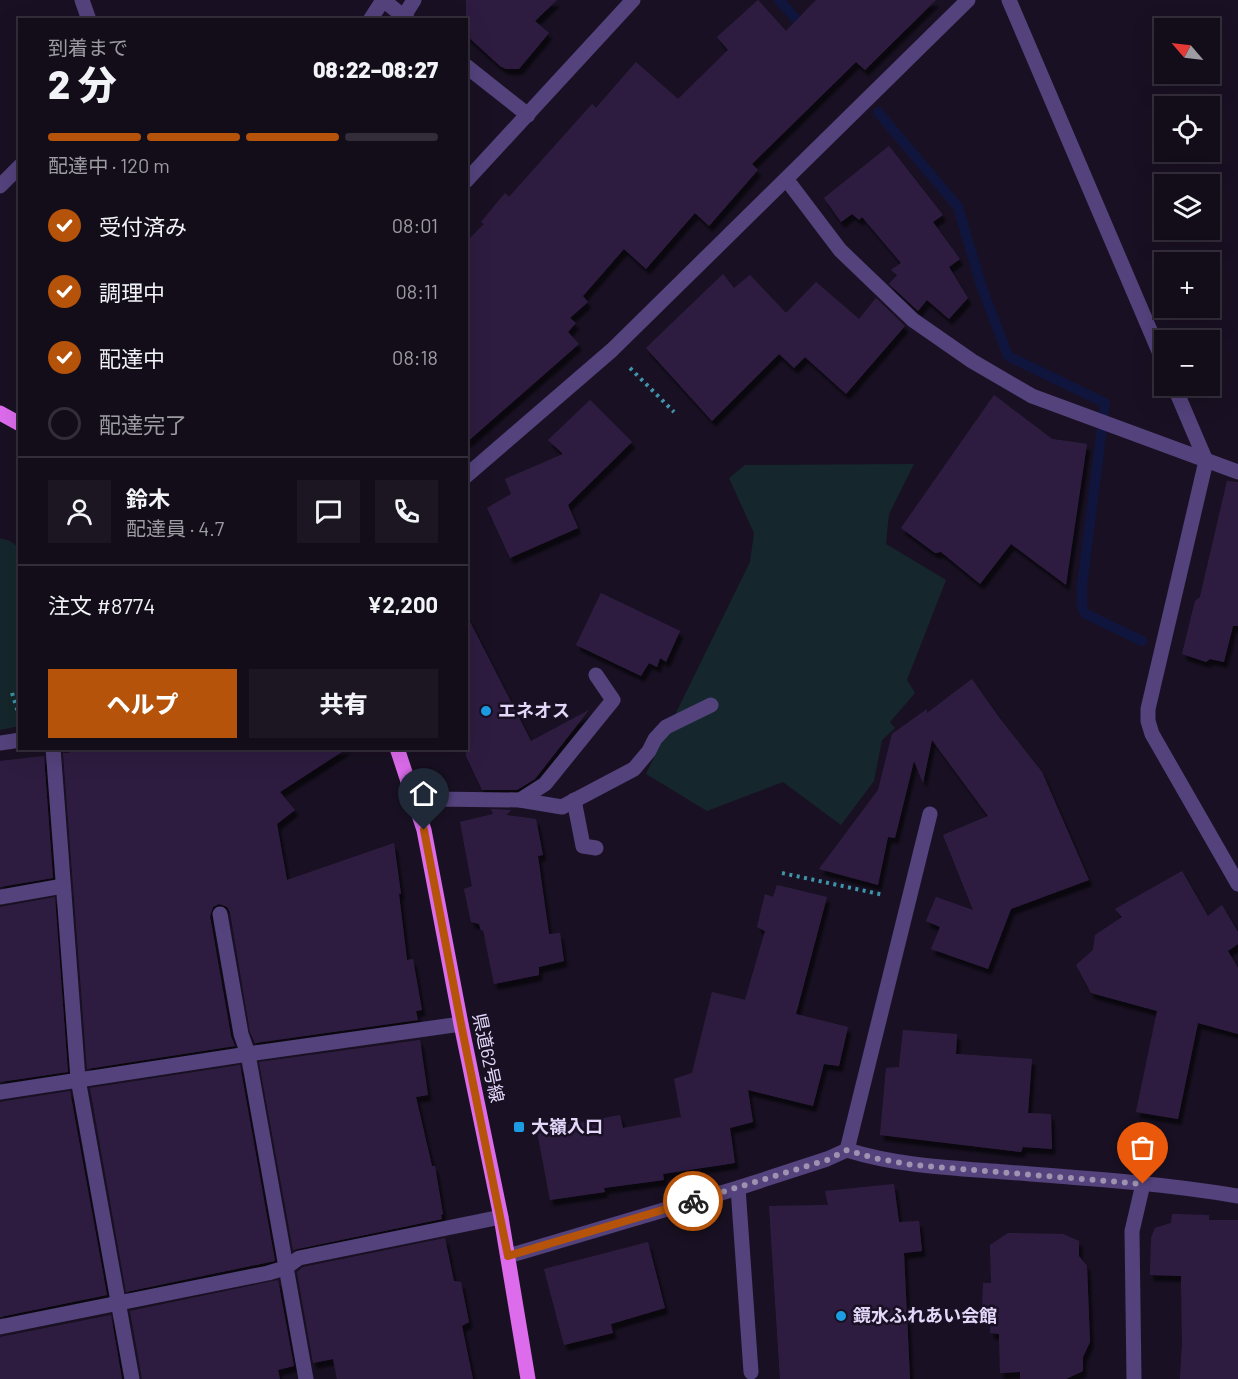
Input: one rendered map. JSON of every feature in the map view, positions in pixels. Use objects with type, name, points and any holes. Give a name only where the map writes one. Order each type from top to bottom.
[{"type":"main road","points":[[0,413],[18,423]]},
{"type":"main road","name":"県道62号線","points":[[398,750],[424,830],[501,1217],[528,1379]]},
{"type":"street","points":[[82,0],[88,18]]},
{"type":"street","points":[[371,18],[383,0],[406,18],[414,0]]},
{"type":"street","points":[[468,179],[633,0]]},
{"type":"street","points":[[468,474],[612,350],[968,0]]},
{"type":"street","points":[[1010,0],[1154,339]]},
{"type":"street","points":[[468,68],[528,115]]},
{"type":"street","points":[[0,186],[18,168]]},
{"type":"street","points":[[787,180],[840,250],[914,320],[972,362],[1032,396],[1238,472]]},
{"type":"street","points":[[1178,396],[1206,460],[1148,709],[1148,721],[1152,734],[1238,884]]},
{"type":"street","points":[[520,800],[545,784],[614,700],[596,675]]},
{"type":"street","points":[[416,802],[434,799],[520,800],[562,807],[634,769],[666,727],[711,705]]},
{"type":"street","points":[[0,743],[18,740]]},
{"type":"street","points":[[52,750],[78,1079],[132,1379]]},
{"type":"street","points":[[574,800],[583,846],[596,848]]},
{"type":"street","points":[[847,1150],[930,814]]},
{"type":"street","points":[[0,897],[63,886]]},
{"type":"street","points":[[220,914],[241,1034],[248,1054],[306,1379]]},
{"type":"street","points":[[0,1092],[461,1024]]},
{"type":"street","points":[[508,1256],[738,1188],[827,1160],[847,1150],[874,1158],[913,1165],[1143,1184],[1238,1196]]},
{"type":"street","points":[[1134,1379],[1132,1231],[1143,1184]]},
{"type":"street","points":[[738,1188],[751,1372]]},
{"type":"street","points":[[0,1327],[268,1273],[285,1268],[299,1258],[501,1217]]},
{"type":"path","points":[[612,350],[674,412]]},
{"type":"path","points":[[12,693],[18,710]]},
{"type":"path","points":[[782,873],[890,896],[908,903]]},
{"type":"green space","points":[[914,464],[889,514],[886,544],[946,580],[907,680],[915,693],[890,722],[895,728],[882,740],[874,781],[841,825],[783,782],[707,811],[646,774],[750,562],[754,533],[729,478],[745,465]]},
{"type":"green space","points":[[0,538],[10,541],[18,547],[18,726],[0,730]]},
{"type":"building","points":[[466,0],[557,0],[535,21],[549,33],[519,69],[506,69],[500,66],[468,37],[468,18],[466,18]]},
{"type":"building","points":[[758,0],[786,31],[816,0],[936,0],[865,70],[856,62],[752,164],[758,170],[709,226],[695,213],[646,269],[624,249],[583,296],[588,302],[570,318],[576,323],[568,332],[579,344],[468,441],[468,240],[484,224],[481,222],[505,193],[509,197],[592,104],[596,108],[636,62],[678,99],[728,50],[717,37]]},
{"type":"building","points":[[889,146],[943,215],[933,222],[960,259],[949,267],[968,298],[949,319],[927,300],[918,311],[889,284],[897,275],[891,270],[901,263],[862,217],[859,220],[852,214],[841,222],[824,198]]},
{"type":"building","points":[[723,274],[734,288],[750,275],[786,313],[816,282],[859,319],[876,298],[905,326],[846,394],[805,357],[794,368],[779,354],[712,421],[646,348]]},
{"type":"building","points":[[994,395],[1052,439],[1087,444],[1066,585],[1011,544],[980,584],[941,552],[935,553],[901,528]]},
{"type":"building","points":[[590,400],[632,442],[568,505],[578,528],[510,558],[487,508],[511,494],[505,479],[563,454],[548,440]]},
{"type":"building","points":[[1227,481],[1238,482],[1238,626],[1233,626],[1224,662],[1210,659],[1206,662],[1182,654],[1195,601],[1200,597]]},
{"type":"building","points":[[601,593],[680,631],[666,662],[660,658],[657,667],[649,663],[641,676],[576,645]]},
{"type":"building","name":"エネオス","points":[[468,618],[531,741],[589,710],[535,779],[517,790],[482,790],[466,756],[466,750],[468,750]]},
{"type":"building","points":[[972,679],[1042,772],[1089,880],[1011,909],[988,969],[931,949],[940,927],[926,921],[936,897],[973,910],[943,835],[988,816],[932,740],[923,783],[914,761],[895,838],[888,837],[878,885],[819,869],[878,790],[892,734],[927,709],[927,713]]},
{"type":"building","points":[[69,750],[345,750],[280,792],[295,810],[277,824],[287,880],[394,843],[407,960],[413,959],[422,1010],[416,1011],[418,1020],[255,1043],[250,1032],[230,912],[227,907],[219,904],[213,907],[210,916],[231,1036],[235,1046],[87,1069],[63,753],[69,753]]},
{"type":"building","points":[[44,756],[53,878],[0,887],[0,761]]},
{"type":"building","points":[[491,809],[511,810],[506,815],[536,819],[543,855],[538,856],[549,934],[560,933],[564,961],[539,967],[539,975],[494,984],[483,930],[481,931],[479,924],[471,922],[464,889],[472,886],[460,822],[493,814]]},
{"type":"building","points":[[1182,871],[1208,916],[1222,905],[1238,932],[1238,944],[1228,951],[1238,968],[1238,1034],[1198,1023],[1178,1119],[1136,1112],[1157,1011],[1091,993],[1076,965],[1093,950],[1095,935],[1122,917],[1115,909]]},
{"type":"building","points":[[777,885],[827,897],[796,1014],[848,1027],[839,1066],[824,1064],[813,1106],[748,1090],[753,1122],[730,1128],[735,1163],[663,1174],[664,1180],[604,1188],[605,1192],[550,1200],[537,1131],[620,1115],[623,1128],[681,1117],[674,1079],[692,1073],[712,992],[745,1000],[765,931],[757,927],[765,894],[773,897]]},
{"type":"building","points":[[55,897],[68,1072],[0,1082],[0,907]]},
{"type":"building","points":[[903,1030],[957,1034],[956,1054],[1032,1059],[1028,1113],[1051,1114],[1052,1149],[1023,1147],[1021,1152],[880,1135],[886,1068],[899,1067]]},
{"type":"building","points":[[420,1040],[428,1095],[416,1097],[432,1166],[435,1166],[442,1219],[293,1250],[259,1062]]},
{"type":"building","points":[[240,1065],[275,1261],[126,1292],[90,1088]]},
{"type":"building","points":[[70,1091],[107,1295],[0,1317],[0,1102]]},
{"type":"building","name":"鏡水ふれあい会館","points":[[894,1184],[899,1222],[919,1221],[922,1251],[904,1253],[910,1379],[780,1379],[769,1206],[828,1205],[825,1191]]},
{"type":"building","points":[[1172,1214],[1209,1215],[1209,1220],[1238,1220],[1238,1379],[1180,1379],[1181,1276],[1150,1275],[1151,1238],[1155,1228],[1171,1223]]},
{"type":"building","points":[[1008,1233],[1063,1234],[1079,1241],[1079,1256],[1087,1266],[1090,1342],[1083,1357],[1083,1371],[1066,1379],[1020,1379],[1020,1372],[1000,1373],[999,1334],[990,1333],[991,1312],[982,1312],[983,1283],[991,1283],[990,1245]]},
{"type":"building","points":[[445,1238],[454,1281],[461,1282],[469,1322],[462,1326],[473,1379],[337,1379],[333,1359],[313,1363],[297,1272],[303,1267]]},
{"type":"building","points":[[648,1242],[665,1308],[611,1324],[613,1333],[564,1345],[544,1269]]},
{"type":"building","points":[[278,1280],[294,1366],[278,1370],[280,1379],[142,1379],[130,1311]]},
{"type":"building","points":[[111,1315],[122,1379],[0,1379],[0,1337]]},
{"type":"waterway","points":[[779,0],[805,29]]},
{"type":"waterway","points":[[878,112],[958,207],[981,285],[1008,356],[1105,403],[1082,586],[1082,607],[1086,614],[1142,641]]},
{"type":"way so far","points":[[693,1201],[827,1160],[847,1150],[874,1158],[913,1165],[1143,1184]]},
{"type":"place","name":"エネオス","points":[[486,711]]},
{"type":"place","name":"大嶺入口","points":[[519,1127]]},
{"type":"place","name":"鏡水ふれあい会館","points":[[841,1316]]},
{"type":"route","points":[[424,830],[508,1256],[693,1201]]}]
